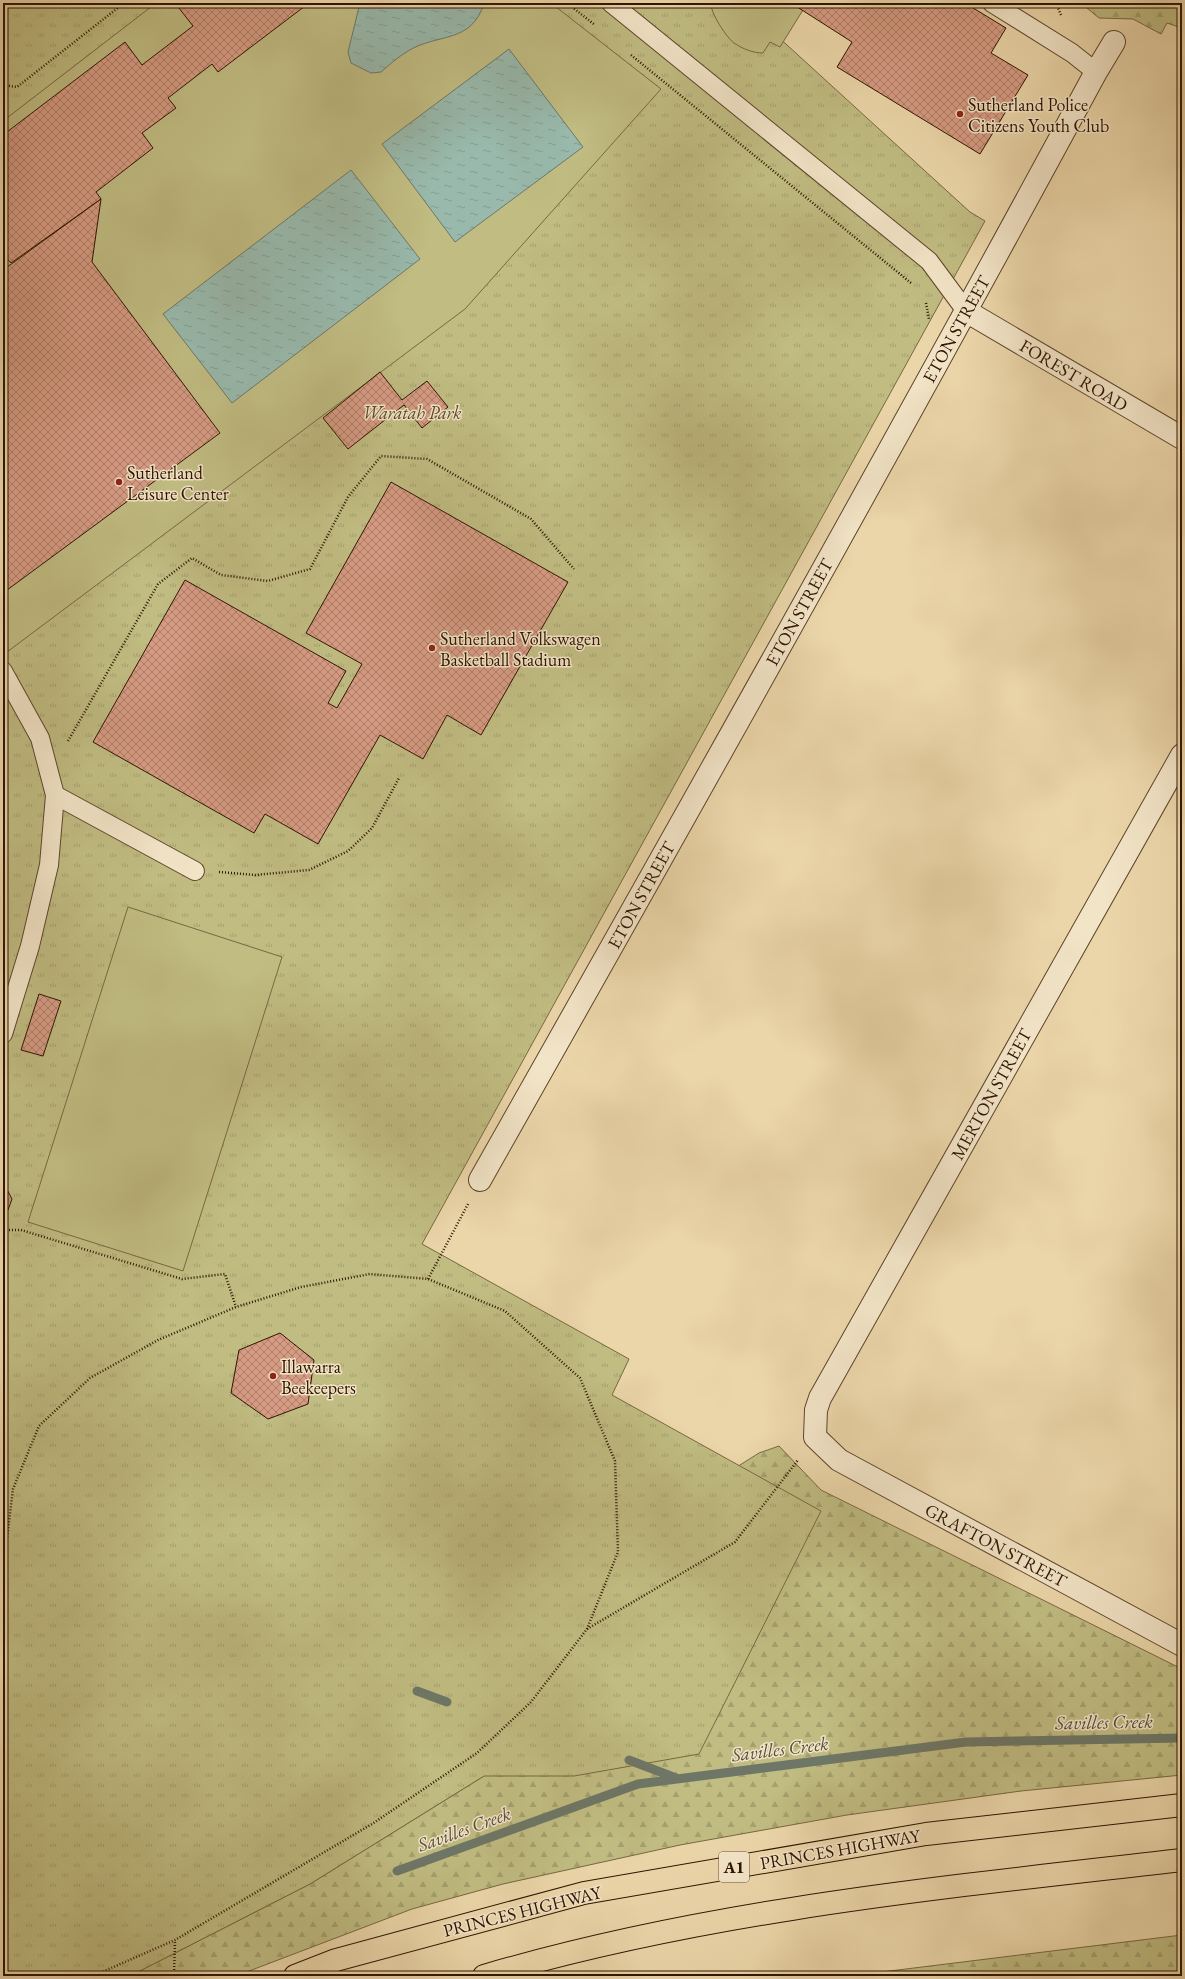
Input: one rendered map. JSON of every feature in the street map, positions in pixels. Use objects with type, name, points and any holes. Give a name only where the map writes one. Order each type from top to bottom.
[{"type":"highway","name":"PRINCES HIGHWAY","points":[[295,1976],[336,1960],[584,1893],[926,1834],[1182,1805]]},
{"type":"highway","points":[[484,1976],[611,1944],[722,1920],[897,1893],[1182,1860]]},
{"type":"street","name":"ETON STREET","points":[[480,1180],[716,763],[966,311],[1096,72],[1114,42]]},
{"type":"street","name":"FOREST ROAD","points":[[966,311],[1182,438]]},
{"type":"street","name":"MERTON STREET","points":[[815,1437],[816,1410],[820,1398],[1182,755]]},
{"type":"street","name":"GRAFTON STREET","points":[[815,1437],[839,1460],[1182,1645]]},
{"type":"lane","points":[[611,3],[929,261],[966,311]]},
{"type":"lane","points":[[992,3],[1059,45],[1096,72]]},
{"type":"lane","points":[[3,671],[40,738],[55,795],[49,865],[30,946],[3,1034]]},
{"type":"lane","points":[[55,795],[195,871]]},
{"type":"path","points":[[3,85],[17,87],[124,3]]},
{"type":"path","points":[[568,3],[597,28]]},
{"type":"path","points":[[627,52],[914,285]]},
{"type":"path","points":[[922,297],[926,304],[930,322]]},
{"type":"path","points":[[50,775],[158,584],[192,558],[221,575],[268,581],[310,569],[348,497],[381,456],[427,459],[531,519],[574,569]]},
{"type":"path","points":[[195,871],[255,875],[309,870],[348,851],[372,828],[399,778]]},
{"type":"path","points":[[428,1279],[480,1180]]},
{"type":"path","points":[[3,1230],[21,1230],[182,1279],[225,1274],[236,1307]]},
{"type":"path","points":[[3,1624],[6,1546],[13,1489],[39,1426],[90,1378],[158,1340],[236,1307],[301,1287],[370,1274],[428,1279],[505,1312],[580,1378],[615,1460],[618,1552],[587,1629],[531,1702],[477,1752],[372,1824],[175,1940],[93,1976]]},
{"type":"path","points":[[587,1629],[735,1542],[815,1437]]},
{"type":"path","points":[[174,1976],[175,1940]]},
{"type":"green space","name":"Waratah Park","points":[[3,3],[741,3],[970,212],[985,221],[422,1244],[629,1359],[612,1395],[821,1511],[699,1754],[574,1776],[484,1776],[310,1884],[130,1976],[3,1976]]},
{"type":"green space","name":"Sutherland Leisure Center","points":[[156,3],[551,3],[661,89],[465,309],[3,655],[3,121]]},
{"type":"green space","points":[[711,3],[791,3],[803,10],[780,47],[770,42],[763,53],[759,53],[744,49],[731,40],[716,18],[711,7]]},
{"type":"green space","points":[[1081,3],[1182,3],[1182,28],[1167,23],[1161,34],[1133,19],[1099,18]]},
{"type":"green space","points":[[128,907],[282,957],[183,1271],[28,1222]]},
{"type":"green space","points":[[779,1446],[821,1490],[1182,1669],[1182,1775],[1021,1791],[847,1815],[680,1845],[503,1884],[412,1909],[236,1976],[130,1976],[310,1884],[484,1776],[643,1526],[759,1453]]},
{"type":"green space","points":[[1182,1935],[1182,1976],[849,1976]]},
{"type":"water","points":[[360,3],[484,3],[478,16],[471,25],[462,31],[452,36],[419,45],[408,51],[381,72],[371,73],[351,63],[348,52]]},
{"type":"water","points":[[509,49],[583,147],[455,242],[382,144]]},
{"type":"water","points":[[351,170],[420,259],[232,403],[163,314]]},
{"type":"building","points":[[175,3],[309,3],[218,72],[212,64],[168,98],[176,108],[142,133],[153,148],[96,192],[101,199],[11,263],[3,254],[5,217],[3,215],[3,135],[125,42],[142,65],[193,26]]},
{"type":"building","name":"Sutherland Police Citizens Youth Club","points":[[791,3],[965,3],[1006,28],[991,53],[1028,75],[980,154],[837,67],[852,42]]},
{"type":"building","points":[[101,199],[92,262],[220,433],[3,593],[3,270]]},
{"type":"building","points":[[380,372],[402,400],[427,381],[448,407],[422,428],[404,405],[348,449],[323,418]]},
{"type":"building","name":"Sutherland Volkswagen Basketball Stadium","points":[[391,482],[568,582],[481,735],[447,715],[423,759],[380,735],[318,844],[265,814],[254,833],[93,742],[185,580],[346,671],[328,703],[337,708],[362,664],[306,633]]},
{"type":"building","points":[[39,994],[61,1001],[43,1056],[21,1050]]},
{"type":"building","points":[[3,1182],[12,1199],[8,1210],[3,1209]]},
{"type":"building","name":"Illawarra Beekeepers","points":[[280,1333],[314,1360],[308,1404],[268,1419],[231,1393],[239,1350]]},
{"type":"waterway","points":[[417,1691],[447,1702]]},
{"type":"waterway","name":"Savilles Creek","points":[[397,1871],[638,1784],[966,1742],[1182,1738]]},
{"type":"waterway","points":[[629,1760],[676,1778]]},
{"type":"place","name":"Sutherland Police Citizens Youth Club","points":[[960,114]]},
{"type":"place","name":"Sutherland Leisure Center","points":[[119,482]]},
{"type":"place","name":"Sutherland Volkswagen Basketball Stadium","points":[[432,648]]},
{"type":"place","name":"Illawarra Beekeepers","points":[[273,1376]]}]
